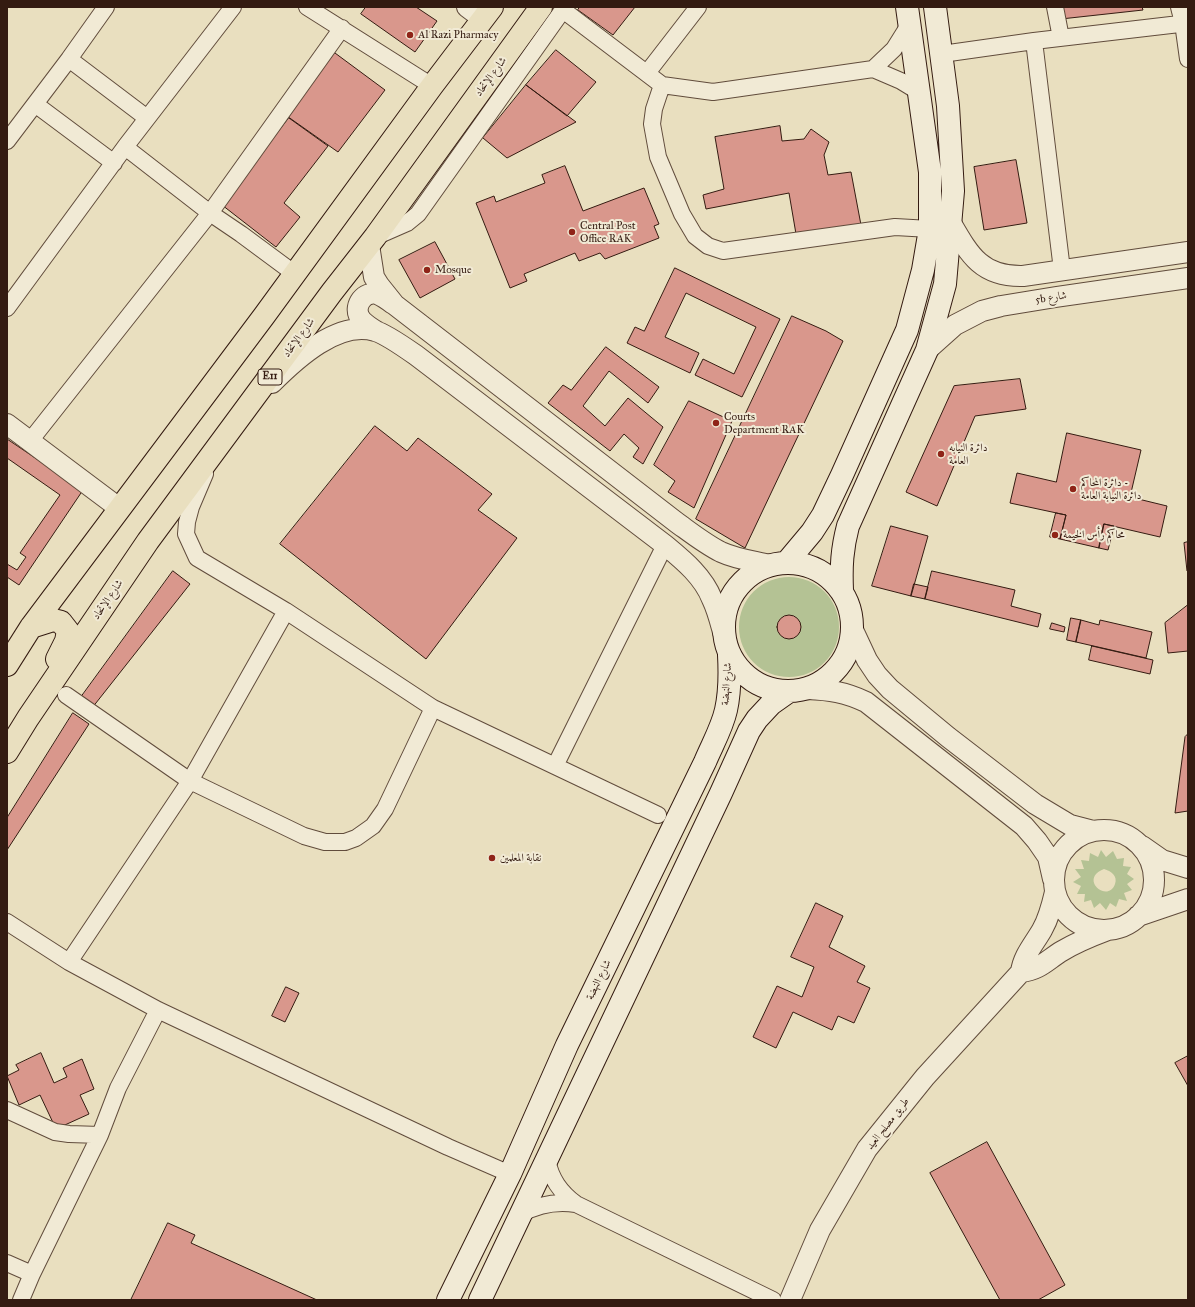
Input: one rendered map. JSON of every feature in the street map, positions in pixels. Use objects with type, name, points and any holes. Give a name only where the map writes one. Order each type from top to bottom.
[{"type":"main road","name":"شارع الإتحاد","points":[[7,752],[28,718],[148,541],[372,241],[541,7]]},
{"type":"main road","points":[[778,564],[812,532],[823,515],[907,330],[923,270],[953,192],[948,106],[942,54],[934,7]]},
{"type":"main road","points":[[7,665],[31,627],[295,274],[432,86],[481,11]]},
{"type":"main road","points":[[842,590],[842,548],[848,526],[927,350],[945,284],[941,226],[930,172],[908,16]]},
{"type":"main road","points":[[480,1300],[749,731],[757,719],[771,704],[798,690],[825,680],[839,667],[849,650],[853,630],[851,610],[842,590],[831,578],[817,569],[802,564],[778,564],[750,575],[735,590],[725,610],[723,632],[729,655],[739,670],[753,682],[769,689],[798,690]]},
{"type":"main road","points":[[28,718],[66,641],[68,631],[61,622],[53,620],[31,627]]},
{"type":"main road","name":"شارع النهضة","points":[[448,1300],[510,1174],[567,1045],[705,762],[720,727],[728,699],[730,680],[729,655]]},
{"type":"street","points":[[7,140],[69,59],[106,7]]},
{"type":"street","points":[[7,308],[125,147],[233,7]]},
{"type":"street","points":[[307,7],[432,86]]},
{"type":"street","points":[[647,73],[698,7]]},
{"type":"street","points":[[1055,7],[1061,38]]},
{"type":"street","points":[[1179,7],[1186,23],[1188,59]]},
{"type":"street","points":[[395,305],[379,285],[374,276],[372,241],[407,223],[418,214],[564,8],[662,85],[713,92],[873,69],[897,79],[919,92]]},
{"type":"street","points":[[873,69],[894,49],[908,16]]},
{"type":"street","points":[[942,54],[1034,41],[1186,23]]},
{"type":"street","points":[[30,441],[210,213],[342,28]]},
{"type":"street","points":[[1034,41],[1062,270]]},
{"type":"street","points":[[69,59],[148,118]]},
{"type":"street","points":[[662,85],[654,109],[652,124],[658,156],[682,214],[695,236],[708,246],[723,251],[895,227],[941,226],[971,256],[986,268],[995,272],[1013,276],[1023,276],[1188,252]]},
{"type":"street","points":[[35,104],[114,163]]},
{"type":"street","points":[[125,147],[210,213],[295,274]]},
{"type":"street","points":[[1056,298],[1054,288],[1058,281],[1116,274],[1129,268],[1139,259]]},
{"type":"street","name":"5b شارع","points":[[927,350],[956,325],[973,315],[1001,306],[1188,278]]},
{"type":"street","points":[[723,632],[712,599],[704,583],[686,563],[665,545],[417,356],[376,331],[362,320],[357,309],[359,301],[371,294],[377,294],[395,305],[676,522],[708,545],[721,552],[738,558],[778,564]]},
{"type":"street","points":[[255,397],[314,346],[336,334],[359,329],[376,331]]},
{"type":"street","points":[[7,424],[119,508]]},
{"type":"street","points":[[218,447],[190,507],[186,522],[186,534],[197,558],[286,611],[433,708],[658,815]]},
{"type":"street","points":[[555,766],[665,545]]},
{"type":"street","points":[[69,962],[190,781],[286,611]]},
{"type":"street","points":[[853,630],[867,660],[877,675],[890,689],[948,737],[1035,804],[1070,825],[1094,830],[1110,830],[1126,834],[1162,860],[1188,868]]},
{"type":"street","points":[[798,690],[832,690],[851,695],[866,702],[1024,826],[1048,857],[1060,905],[1069,916],[1081,925],[1094,929],[1109,930]]},
{"type":"street","points":[[66,695],[190,781],[304,836],[325,842],[345,842],[356,838],[373,826],[381,815],[433,708]]},
{"type":"street","points":[[1054,885],[1056,865],[1061,853],[1070,843],[1081,835],[1094,830]]},
{"type":"street","points":[[1021,972],[1040,967],[1060,952],[1076,943],[1125,925],[1138,916],[1148,904],[1154,888],[1154,872],[1149,857],[1139,844]]},
{"type":"street","name":"طريق مصلح العيد","points":[[790,1300],[820,1230],[868,1149],[925,1077],[1021,972],[1024,959],[1048,917],[1054,885]]},
{"type":"street","points":[[1138,916],[1188,899]]},
{"type":"street","points":[[7,922],[69,962],[158,1010],[448,1147],[510,1174]]},
{"type":"street","points":[[21,1300],[32,1274],[100,1135],[118,1088],[158,1010]]},
{"type":"street","points":[[7,1110],[55,1132],[100,1135]]},
{"type":"street","points":[[547,1160],[554,1181],[560,1190],[576,1204],[773,1300]]},
{"type":"street","points":[[521,1214],[542,1205],[565,1203],[576,1204]]},
{"type":"street","points":[[7,1264],[32,1274]]},
{"type":"green space","points":[[789,577],[808,580],[825,591],[836,608],[839,627],[836,646],[825,663],[808,674],[789,677],[770,674],[753,663],[742,646],[739,627],[742,608],[753,591],[770,580]]},
{"type":"green space","points":[[1101,850],[1106,857],[1113,851],[1117,859],[1124,858],[1123,866],[1131,867],[1127,874],[1134,879],[1127,884],[1132,890],[1124,893],[1127,901],[1119,899],[1116,907],[1110,903],[1106,910],[1100,903],[1094,908],[1091,900],[1084,902],[1085,894],[1077,894],[1081,886],[1073,882],[1081,877],[1075,869],[1084,869],[1081,860],[1089,861],[1090,853],[1098,857]],"holes":[[[1104,869],[1113,874],[1116,879],[1111,890],[1107,892],[1097,888],[1094,883],[1094,878],[1097,873]]]},
{"type":"building","points":[[366,7],[416,7],[437,21],[415,52],[361,14]]},
{"type":"building","points":[[580,7],[635,7],[613,35],[578,10]]},
{"type":"building","points":[[1059,7],[1142,7],[1143,10],[1061,19]]},
{"type":"building","points":[[556,50],[596,82],[567,116],[526,85]]},
{"type":"building","points":[[335,53],[385,90],[338,152],[284,114]]},
{"type":"building","points":[[526,85],[576,122],[507,158],[483,138]]},
{"type":"building","points":[[289,118],[328,146],[284,203],[300,217],[276,247],[222,205]]},
{"type":"building","points":[[780,126],[782,141],[804,139],[811,129],[829,142],[824,155],[828,175],[851,172],[861,225],[796,234],[789,193],[706,209],[703,195],[724,189],[715,137]]},
{"type":"building","points":[[1016,160],[1027,223],[984,230],[974,167]]},
{"type":"building","name":"Central Post Office RAK","points":[[565,166],[583,211],[644,188],[659,224],[654,226],[659,238],[605,259],[600,253],[579,261],[575,253],[524,274],[527,281],[510,288],[476,203],[494,196],[496,202],[545,183],[542,175]]},
{"type":"building","name":"Mosque","points":[[435,242],[455,279],[420,298],[399,260]]},
{"type":"building","points":[[675,268],[780,319],[742,397],[695,375],[703,359],[734,374],[756,327],[686,293],[665,337],[699,353],[690,373],[627,343],[635,327],[644,331]]},
{"type":"building","points":[[792,316],[826,331],[843,341],[745,548],[696,519]]},
{"type":"building","points":[[606,347],[659,387],[648,403],[609,371],[583,406],[605,426],[628,398],[663,427],[643,464],[633,457],[639,448],[624,434],[610,451],[548,403],[563,385],[571,390]]},
{"type":"building","name":"دائرة النيابه العامة","points":[[1020,379],[1026,409],[975,416],[937,506],[906,492],[954,386]]},
{"type":"building","points":[[689,401],[732,421],[694,508],[668,492],[675,481],[654,465]]},
{"type":"building","points":[[375,426],[407,451],[418,438],[492,494],[478,510],[517,538],[426,659],[280,544]]},
{"type":"building","name":"دائرة المحاكم - دائرة النيابة العامة","points":[[1067,433],[1141,450],[1130,497],[1167,506],[1160,537],[1104,524],[1099,548],[1060,539],[1066,515],[1010,503],[1017,473],[1056,482]]},
{"type":"building","points":[[7,439],[83,490],[19,585],[7,577]]},
{"type":"building","points":[[7,458],[60,495],[20,553],[26,557],[17,570],[7,564]]},
{"type":"building","points":[[1056,513],[1066,515],[1060,539],[1050,537]]},
{"type":"building","points":[[1104,524],[1114,526],[1108,550],[1099,548]]},
{"type":"building","points":[[891,526],[928,536],[911,596],[872,586]]},
{"type":"building","points":[[1188,542],[1188,571],[1187,571],[1184,543]]},
{"type":"building","points":[[173,571],[190,584],[92,708],[79,700]]},
{"type":"building","points":[[932,571],[1015,590],[1011,606],[1041,614],[1038,627],[925,599]]},
{"type":"building","points":[[914,584],[928,587],[925,599],[911,596]]},
{"type":"building","points":[[1188,605],[1188,651],[1168,653],[1165,623]]},
{"type":"building","points":[[789,615],[797,619],[801,627],[797,635],[789,639],[781,635],[777,627],[781,619]]},
{"type":"building","points":[[1071,618],[1081,620],[1076,642],[1067,640]]},
{"type":"building","points":[[1081,620],[1099,625],[1100,620],[1152,632],[1146,658],[1076,642]]},
{"type":"building","points":[[1052,623],[1065,627],[1064,632],[1050,629]]},
{"type":"building","points":[[1092,646],[1153,660],[1150,674],[1089,660]]},
{"type":"building","points":[[73,713],[89,724],[7,850],[7,818]]},
{"type":"building","points":[[1188,734],[1188,811],[1175,813],[1185,737]]},
{"type":"building","points":[[816,903],[843,916],[829,947],[865,966],[857,982],[870,988],[854,1023],[838,1016],[832,1030],[793,1012],[776,1048],[753,1037],[777,986],[802,997],[814,967],[791,957]]},
{"type":"building","points":[[286,987],[299,993],[285,1022],[272,1016]]},
{"type":"building","points":[[41,1053],[54,1083],[67,1077],[63,1068],[82,1059],[94,1089],[80,1095],[89,1114],[56,1129],[40,1095],[19,1105],[7,1076],[19,1070],[16,1065]]},
{"type":"building","points":[[1188,1056],[1188,1086],[1175,1063]]},
{"type":"building","points":[[987,1142],[1065,1285],[1038,1300],[1000,1300],[930,1173]]},
{"type":"building","points":[[168,1223],[195,1235],[191,1243],[317,1300],[131,1300]]},
{"type":"place","name":"Al Razi Pharmacy","points":[[410,35]]},
{"type":"place","name":"Central Post Office RAK","points":[[572,232]]},
{"type":"place","name":"Mosque","points":[[427,270]]},
{"type":"place","name":"Courts Department RAK","points":[[716,423]]},
{"type":"place","name":"دائرة النيابه العامة","points":[[941,454]]},
{"type":"place","name":"دائرة المحاكم - دائرة النيابة العامة","points":[[1073,489]]},
{"type":"place","name":"محاكم رأس الخيمة","points":[[1055,535]]},
{"type":"place","name":"نقابة المعلمين","points":[[492,858]]}]
